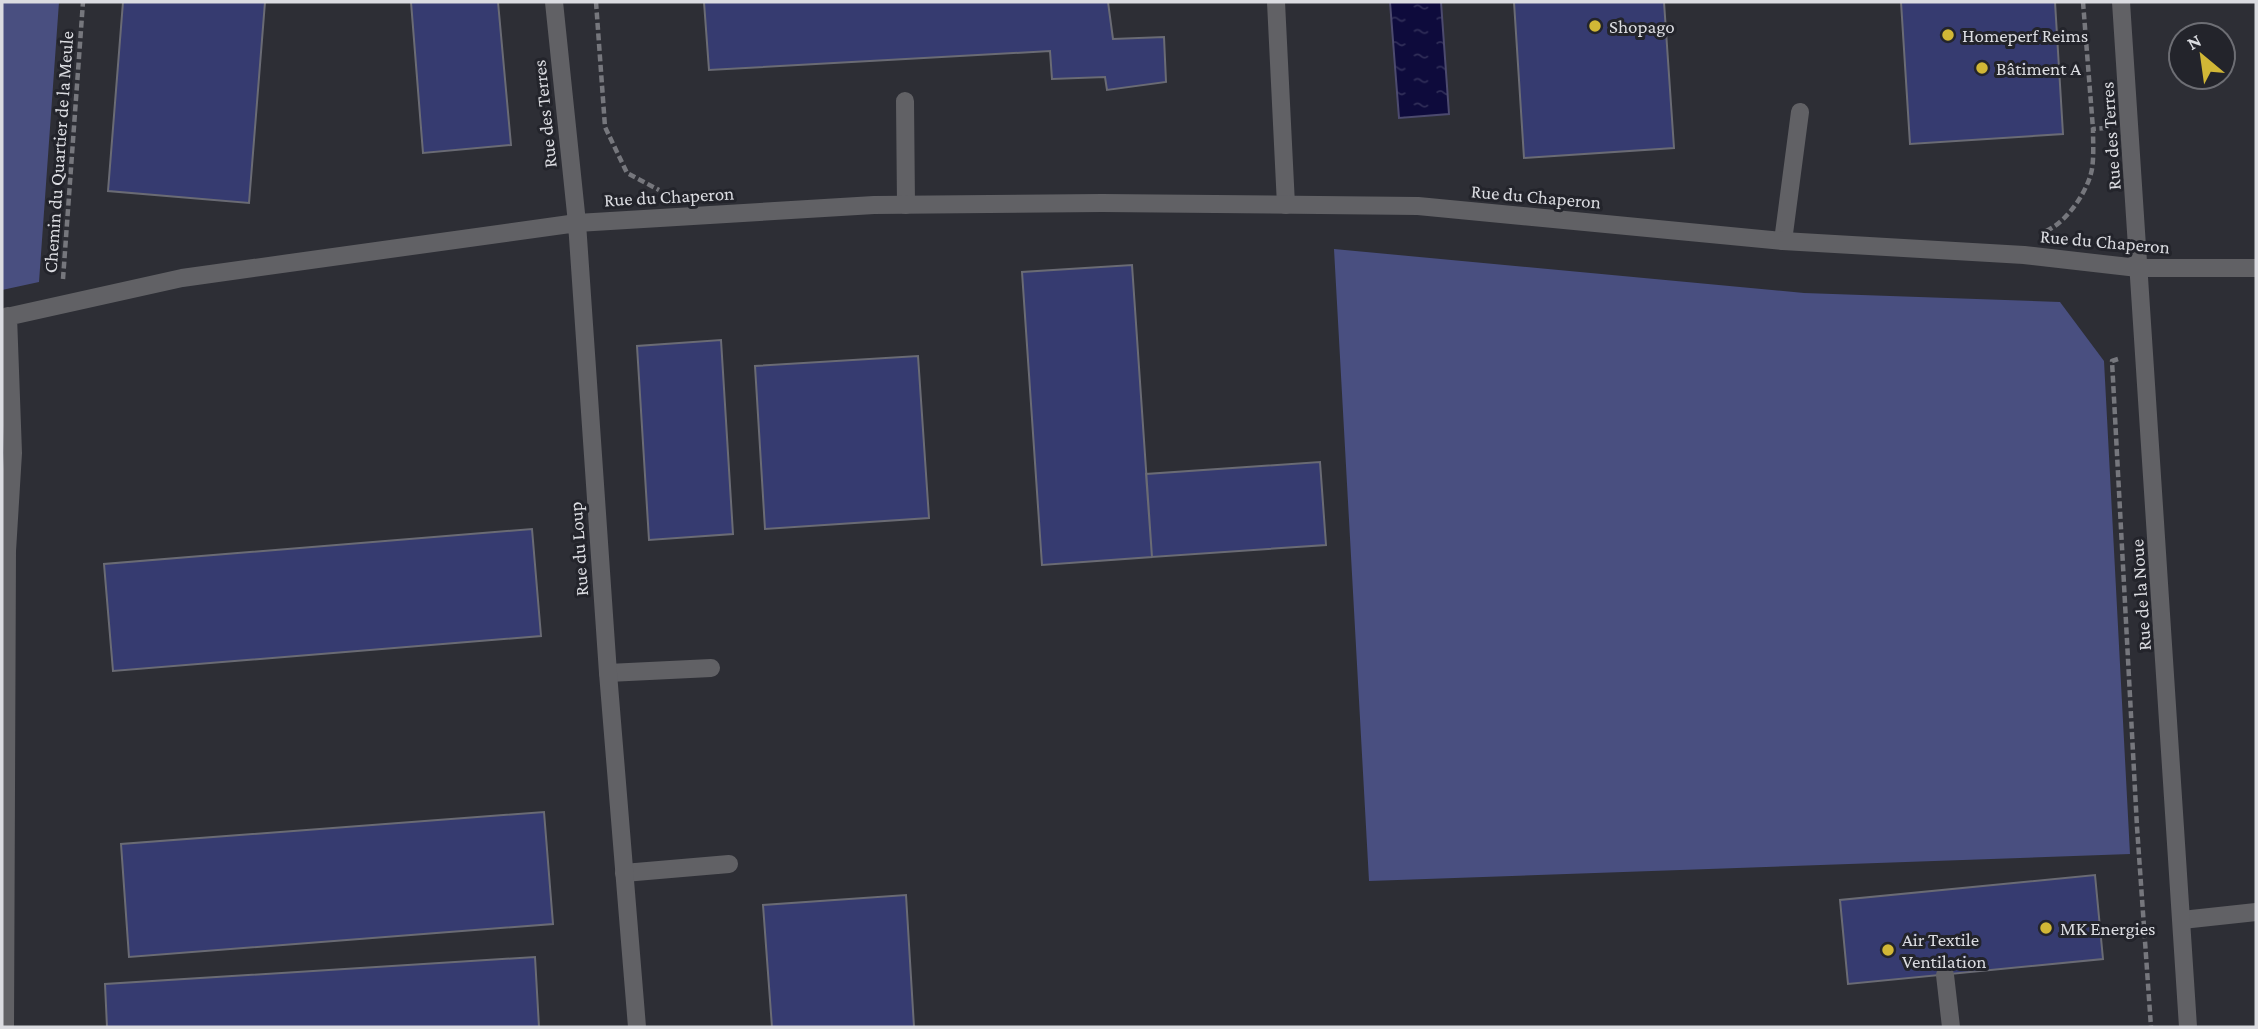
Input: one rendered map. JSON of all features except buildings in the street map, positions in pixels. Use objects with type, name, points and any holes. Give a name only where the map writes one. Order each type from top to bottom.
[{"type":"street","name":"Rue des Terres","points":[[554,2],[577,223]]},
{"type":"street","points":[[1276,2],[1286,205]]},
{"type":"street","name":"Rue des Terres","points":[[2121,2],[2138,268]]},
{"type":"street","points":[[905,101],[906,205]]},
{"type":"street","points":[[1783,241],[1800,112]]},
{"type":"street","name":"Rue du Chaperon","points":[[5,317],[182,278],[577,223],[906,205],[1102,203],[1418,206],[1783,241],[2024,256],[2138,268],[2256,268]]},
{"type":"street","name":"Rue du Loup","points":[[577,223],[608,673],[637,1027]]},
{"type":"street","name":"Rue de la Noue","points":[[2138,268],[2189,1027]]},
{"type":"street","points":[[5,317],[13,453],[5,552],[5,1027]]},
{"type":"street","points":[[608,673],[711,668]]},
{"type":"street","points":[[624,873],[729,864]]},
{"type":"street","points":[[2182,920],[2256,912]]},
{"type":"street","points":[[1945,975],[1951,1027]]},
{"type":"path","name":"Chemin du Quartier de la Meule","points":[[61,304],[83,2]]},
{"type":"path","points":[[596,2],[605,127],[627,173],[664,193],[671,217]]},
{"type":"path","points":[[2024,256],[2029,232],[2042,233],[2052,228],[2074,208],[2092,170],[2094,129],[2083,2]]},
{"type":"path","points":[[2094,129],[2130,126]]},
{"type":"path","points":[[2145,353],[2112,361],[2137,827],[2151,1027]]},
{"type":"shaded area","points":[[2,2],[59,2],[39,282],[2,290]]},
{"type":"shaded area","points":[[1334,249],[1804,293],[2060,302],[2104,361],[2130,854],[1369,881]]},
{"type":"water","points":[[1390,2],[1441,2],[1449,114],[1399,118]]},
{"type":"place","name":"Shopago","points":[[1595,26]]},
{"type":"place","name":"Homeperf Reims","points":[[1948,35]]},
{"type":"place","name":"Bâtiment A","points":[[1982,68]]},
{"type":"place","name":"MK Energies","points":[[2046,928]]},
{"type":"place","name":"Air Textile Ventilation","points":[[1888,950]]}]
